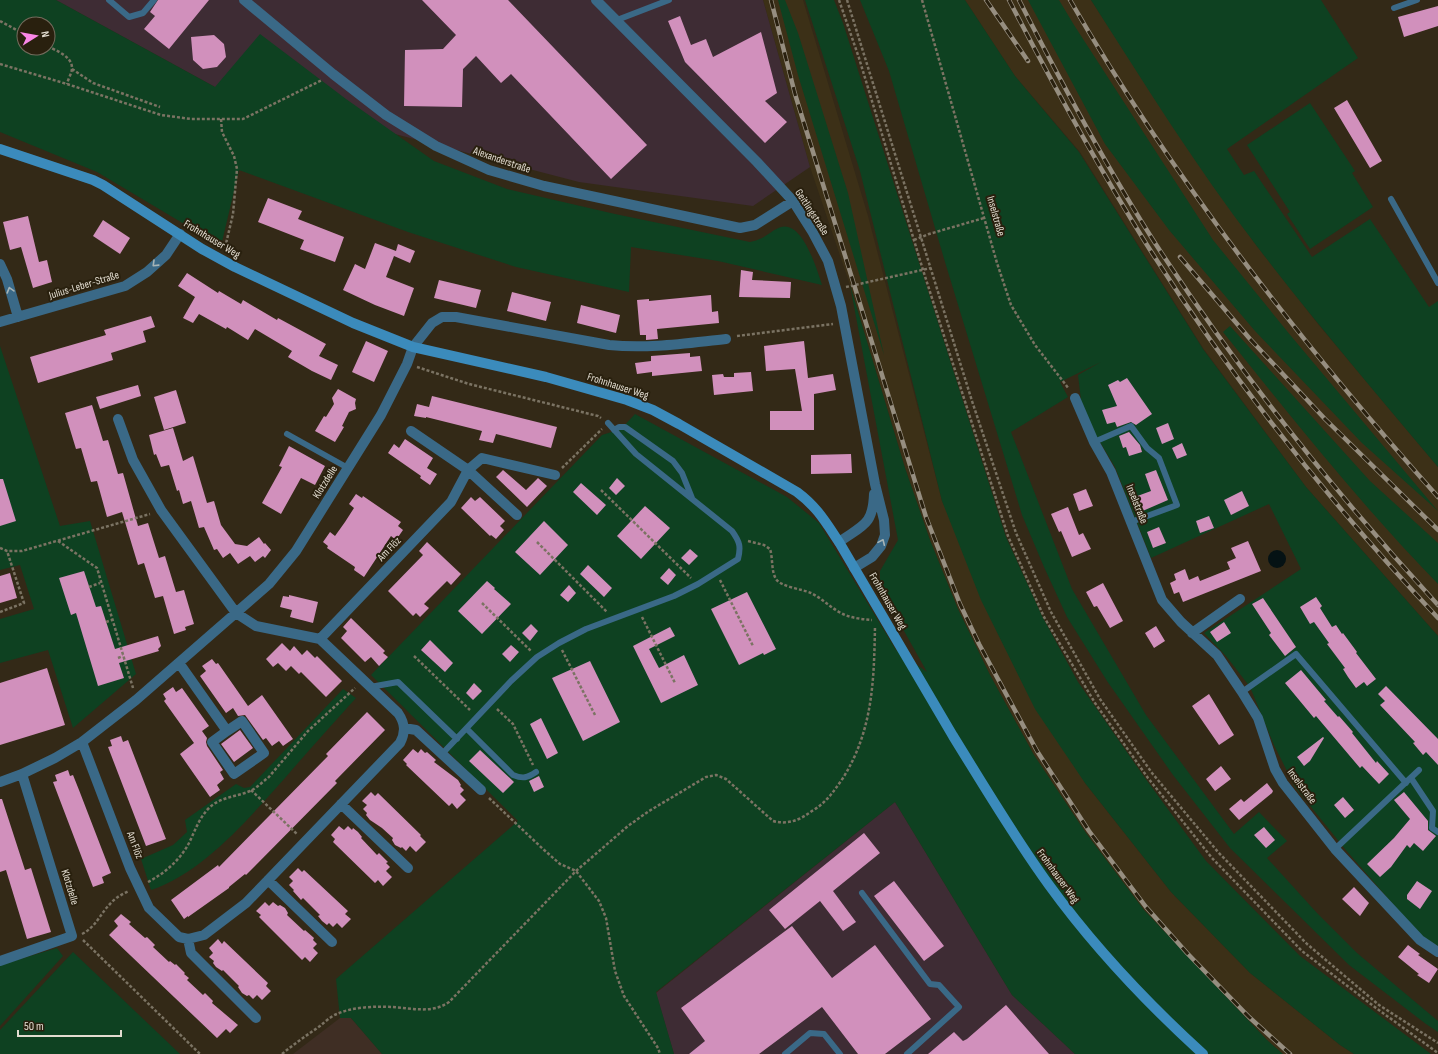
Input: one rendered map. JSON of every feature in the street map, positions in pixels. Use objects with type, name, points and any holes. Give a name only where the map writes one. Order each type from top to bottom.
[{"type":"main road","name":"Frohnhauser Weg","points":[[0,149],[93,180],[222,260],[353,323],[414,347],[546,377],[627,400],[653,410],[797,492],[811,502],[821,514],[839,542],[995,805],[1049,885],[1070,913],[1117,968],[1154,1007],[1203,1054]]},
{"type":"street","name":"Alexanderstraße","points":[[244,0],[333,74],[386,115],[436,146],[489,170],[544,186],[740,228],[755,225],[793,201]]},
{"type":"street","name":"Geitlingstraße","points":[[596,0],[757,162],[793,201],[812,231],[828,261],[844,323],[875,484],[884,520],[885,535],[881,546],[872,557],[854,568]]},
{"type":"street","name":"Julius-Leber-Straße","points":[[0,322],[125,286],[147,272],[166,255],[180,234]]},
{"type":"street","points":[[0,264],[7,279],[18,317]]},
{"type":"street","points":[[414,347],[432,323],[442,317],[456,317],[632,348],[726,339]]},
{"type":"street","name":"Klotzdelle","points":[[0,782],[22,774],[55,758],[82,742],[136,700],[269,584],[296,551],[381,415],[414,347]]},
{"type":"street","name":"Inselstraße","points":[[1075,398],[1094,442],[1111,472],[1162,600],[1192,633],[1217,655],[1258,718],[1275,769],[1283,782],[1335,849],[1420,940],[1438,952]]},
{"type":"street","points":[[118,419],[133,460],[161,510],[236,613],[256,626],[320,639],[398,713],[402,719],[404,735],[400,743],[246,903],[204,935],[188,939],[191,953],[256,1018]]},
{"type":"street","points":[[411,431],[468,470],[517,515]]},
{"type":"street","name":"Am Flöz","points":[[320,639],[451,502],[468,470],[482,458],[555,475]]},
{"type":"street","name":"Geitlingstraße","points":[[839,542],[868,521],[874,508],[875,484]]},
{"type":"street","points":[[1192,633],[1240,599]]},
{"type":"street","points":[[179,663],[227,731]]},
{"type":"street","points":[[242,721],[264,753],[234,774],[212,742],[227,731],[242,721]]},
{"type":"street","points":[[404,728],[416,730],[481,790]]},
{"type":"street","name":"Am Flöz","points":[[82,742],[139,887],[149,908],[179,937],[188,939]]},
{"type":"street","name":"Klotzdelle","points":[[1,958],[72,936],[22,774]]},
{"type":"street","points":[[341,804],[408,868]]},
{"type":"street","points":[[268,880],[332,942]]},
{"type":"lane","points":[[109,0],[129,16],[143,13],[154,0]]},
{"type":"lane","points":[[616,20],[669,0]]},
{"type":"lane","points":[[1394,8],[1417,0]]},
{"type":"lane","points":[[1391,199],[1438,283]]},
{"type":"lane","points":[[442,754],[511,681],[537,657],[558,643],[613,618],[674,596],[698,584],[738,559],[740,549],[738,539],[732,532],[636,454],[608,423]]},
{"type":"lane","points":[[1094,442],[1131,426],[1147,448],[1159,458],[1177,505],[1131,522]]},
{"type":"lane","points":[[614,430],[619,427],[625,427],[673,461],[682,473],[692,499]]},
{"type":"lane","points":[[287,434],[348,468]]},
{"type":"lane","points":[[1242,692],[1296,654],[1406,783]]},
{"type":"lane","points":[[366,684],[398,682],[458,738]]},
{"type":"lane","points":[[467,729],[513,775],[522,778],[536,772]]},
{"type":"lane","points":[[1335,849],[1420,770]]},
{"type":"lane","points":[[1411,778],[1433,811],[1432,828],[1438,832]]},
{"type":"lane","points":[[862,893],[930,984],[939,985],[960,1007],[907,1054]]},
{"type":"lane","points":[[784,1054],[810,1033],[824,1034],[840,1054]]},
{"type":"path","points":[[839,0],[859,58],[923,270],[1008,536],[1044,617],[1095,703],[1148,778],[1212,858],[1297,945],[1376,1008],[1438,1053]]},
{"type":"path","points":[[847,0],[972,401],[1016,533],[1051,612],[1100,699],[1152,774],[1218,852],[1307,944],[1379,1005],[1438,1043]]},
{"type":"path","name":"Inselstraße","points":[[922,0],[984,218],[1011,305],[1035,345],[1075,398]]},
{"type":"path","points":[[0,21],[16,30]]},
{"type":"path","points":[[56,50],[64,55],[71,64],[72,69],[67,84]]},
{"type":"path","points":[[0,64],[161,115],[191,119],[243,119],[333,74]]},
{"type":"path","points":[[72,69],[93,83],[160,107]]},
{"type":"path","points":[[221,119],[222,132],[236,163],[237,178],[233,214],[222,260]]},
{"type":"path","points":[[914,240],[984,218]]},
{"type":"path","points":[[836,290],[931,268]]},
{"type":"path","points":[[726,339],[743,335],[844,323]]},
{"type":"path","points":[[407,364],[469,384],[598,416],[608,423],[555,475]]},
{"type":"path","points":[[601,490],[698,584]]},
{"type":"path","points":[[0,548],[7,551],[22,551],[161,510]]},
{"type":"path","points":[[282,1054],[337,1014],[357,1009],[391,1007],[422,1010],[442,1007],[449,1002],[576,871],[628,826],[649,811],[706,777],[716,775],[726,779],[773,821],[782,824],[808,815],[833,794],[848,769],[859,744],[868,715],[873,685],[875,625],[877,621],[849,616],[840,612],[815,595],[784,585],[777,580],[774,574],[770,549],[764,545],[738,539]]},
{"type":"path","points":[[58,541],[97,568],[100,583],[136,700]]},
{"type":"path","points":[[537,542],[613,618]]},
{"type":"path","points":[[0,612],[24,603],[7,551]]},
{"type":"path","points":[[716,573],[753,646]]},
{"type":"path","points":[[89,587],[100,583]]},
{"type":"path","points":[[482,603],[537,657]]},
{"type":"path","points":[[639,609],[675,683]]},
{"type":"path","points":[[106,622],[112,620]]},
{"type":"path","points":[[558,643],[595,715]]},
{"type":"path","points":[[118,658],[123,656]]},
{"type":"path","points":[[414,656],[478,717]]},
{"type":"path","points":[[77,936],[88,931],[96,923],[110,903],[121,895],[161,875],[179,858],[202,817],[212,806],[225,798],[251,790],[268,778],[308,731],[366,684]]},
{"type":"path","points":[[490,704],[513,724],[536,772]]},
{"type":"path","points":[[251,790],[305,841]]},
{"type":"path","points":[[481,790],[543,850],[560,864],[576,871],[599,901],[606,918],[615,971],[624,996],[658,1048],[660,1054]]},
{"type":"path","points":[[80,938],[200,1054]]},
{"type":"shaded area","points":[[56,0],[763,0],[810,167],[753,206],[579,182],[215,87]]},
{"type":"shaded area","points":[[763,0],[803,0],[868,216],[942,501],[1085,783],[1171,892],[1250,973],[1340,1045],[1354,1054],[1283,1054],[1267,1040],[1144,910],[1086,833],[1034,755],[990,675],[958,609],[930,540],[905,468],[850,285],[810,167]]},
{"type":"shaded area","points":[[965,0],[1091,0],[1201,167],[1256,245],[1318,324],[1438,467],[1438,636],[1306,487],[1203,348],[1080,152],[1015,76]]},
{"type":"shaded area","points":[[1277,550],[1283,553],[1286,559],[1283,565],[1277,568],[1271,565],[1268,559],[1271,553]]},
{"type":"shaded area","points":[[895,802],[1012,995],[1075,1054],[674,1054],[656,993]]},
{"type":"shaded area","points":[[340,1018],[351,1018],[382,1054],[293,1054]]},
{"type":"green space","points":[[0,0],[56,0],[215,87],[260,34],[346,99],[434,161],[507,189],[615,214],[750,242],[762,238],[778,228],[789,227],[796,231],[808,248],[822,285],[718,261],[631,247],[629,292],[516,267],[408,232],[239,170],[221,246],[97,172],[0,132]]},
{"type":"green space","points":[[778,0],[785,0],[798,33],[848,193],[884,355],[798,75]]},
{"type":"green space","points":[[805,0],[834,0],[843,23],[1006,537],[1042,616],[1078,682],[1145,778],[1206,861],[1300,956],[1431,1054],[1354,1054],[1340,1045],[1250,973],[1171,892],[1085,783],[1035,709],[981,600],[942,501],[860,171]]},
{"type":"green space","points":[[860,0],[965,0],[1015,76],[1079,152],[1203,349],[1306,487],[1438,636],[1438,946],[1419,934],[1345,849],[1295,787],[1274,745],[1250,687],[1226,656],[1204,633],[1301,569],[1269,504],[1151,558],[1115,467],[1094,432],[1081,400],[1078,375],[1101,362],[1060,382],[1068,397],[1011,432],[1072,589],[1146,715],[1234,834],[1259,812],[1287,841],[1267,858],[1317,913],[1357,953],[1438,1021],[1438,1032],[1349,965],[1230,848],[1173,775],[1107,681],[1067,617],[1022,515],[889,71]]},
{"type":"green space","points":[[1028,0],[1059,0],[1213,240],[1291,336],[1438,511],[1362,443],[1255,331],[1169,230],[1105,144]]},
{"type":"green space","points":[[1091,0],[1321,0],[1358,58],[1227,149],[1244,175],[1254,171],[1312,257],[1370,219],[1429,307],[1438,301],[1438,467],[1300,301],[1256,245],[1212,185]]},
{"type":"green space","points":[[1310,103],[1355,171],[1352,173],[1373,207],[1310,249],[1287,214],[1290,212],[1247,145]]},
{"type":"green space","points":[[850,285],[905,468],[930,540],[958,609],[990,675],[1034,755],[1086,833],[1144,910],[1267,1040],[1283,1054],[1075,1054],[1012,995],[895,802],[656,992],[674,1054],[382,1054],[351,1018],[340,1018],[336,979],[518,821],[371,675],[602,435],[621,429],[635,414],[787,497],[819,523],[896,650],[927,672],[880,588],[880,571],[898,540]]},
{"type":"green space","points":[[1230,326],[1370,481],[1438,543],[1438,584],[1354,492],[1275,397],[1223,332]]},
{"type":"green space","points":[[0,346],[60,526],[90,521],[136,674],[73,728],[48,650],[0,663],[0,619],[34,609],[20,565],[0,570]]},
{"type":"green space","points":[[343,689],[356,698],[240,827],[207,858],[189,871],[170,882],[151,890],[141,859],[173,845],[187,832],[185,820],[236,784],[244,788],[250,787]]},
{"type":"green space","points":[[57,948],[63,956],[0,1026],[0,965]]},
{"type":"green space","points":[[73,952],[180,1054],[0,1054],[0,1030]]},
{"type":"building","points":[[158,0],[209,0],[169,49],[144,29],[155,16],[150,12]]},
{"type":"building","points":[[422,0],[508,0],[647,145],[611,179],[511,74],[501,83],[476,56],[463,69],[462,107],[404,106],[405,50],[443,49],[456,35]]},
{"type":"building","points":[[1438,6],[1438,26],[1404,37],[1398,17]]},
{"type":"building","points":[[680,16],[691,45],[706,39],[713,57],[761,32],[777,93],[765,101],[787,122],[765,143],[685,62],[668,21]]},
{"type":"building","points":[[214,35],[224,44],[226,57],[217,67],[203,69],[193,60],[191,37]]},
{"type":"building","points":[[1347,100],[1382,161],[1370,168],[1334,108]]},
{"type":"building","points":[[268,198],[302,211],[298,219],[344,237],[335,262],[300,249],[304,240],[258,222]]},
{"type":"building","points":[[28,216],[39,262],[47,260],[52,282],[33,288],[21,247],[10,250],[3,222]]},
{"type":"building","points":[[103,220],[130,238],[120,254],[93,236]]},
{"type":"building","points":[[375,243],[396,251],[398,244],[415,251],[410,263],[394,256],[386,277],[414,288],[404,316],[375,305],[343,290],[355,264],[365,269]]},
{"type":"building","points":[[741,270],[753,272],[752,280],[791,282],[790,298],[739,297]]},
{"type":"building","points":[[187,273],[218,293],[219,291],[241,304],[243,300],[277,320],[278,318],[326,344],[319,356],[338,365],[331,380],[288,357],[292,351],[255,329],[248,340],[227,327],[226,329],[199,314],[193,323],[183,318],[195,297],[178,286]]},
{"type":"building","points":[[439,280],[481,290],[476,308],[434,298]]},
{"type":"building","points":[[512,292],[551,302],[546,321],[507,311]]},
{"type":"building","points":[[711,295],[712,312],[718,311],[719,323],[657,329],[658,339],[646,340],[646,335],[640,335],[637,300],[649,299],[649,301]]},
{"type":"building","points":[[581,305],[620,315],[616,333],[577,323]]},
{"type":"building","points":[[151,316],[155,327],[143,331],[146,342],[111,353],[113,360],[38,383],[30,357],[106,335],[104,330]]},
{"type":"building","points":[[366,341],[388,351],[374,382],[352,372]]},
{"type":"building","points":[[804,341],[808,378],[833,374],[836,390],[814,394],[814,430],[770,430],[770,411],[802,411],[795,369],[766,371],[764,346]]},
{"type":"building","points":[[690,353],[690,357],[700,356],[702,371],[652,376],[652,372],[637,374],[635,363],[651,361],[651,356]]},
{"type":"building","points":[[751,372],[753,391],[714,395],[712,375],[723,374],[724,377],[734,377],[734,373]]},
{"type":"building","points":[[1127,378],[1152,414],[1136,425],[1131,422],[1117,427],[1115,422],[1107,424],[1102,410],[1117,406],[1108,385],[1118,380],[1120,382]]},
{"type":"building","points":[[138,385],[141,396],[100,409],[96,397]]},
{"type":"building","points":[[338,389],[356,399],[356,409],[349,412],[342,426],[344,427],[335,442],[315,431],[324,416],[326,417],[334,404],[332,398]]},
{"type":"building","points":[[176,390],[186,423],[164,430],[154,397]]},
{"type":"building","points":[[432,396],[557,427],[551,448],[496,434],[493,443],[479,440],[482,431],[426,417],[414,416],[417,404],[429,407]]},
{"type":"building","points":[[92,405],[103,441],[108,440],[118,474],[123,473],[138,526],[148,523],[159,558],[165,556],[176,592],[184,590],[194,624],[185,627],[186,630],[174,634],[163,596],[155,598],[144,563],[138,565],[122,512],[107,517],[97,481],[91,482],[81,448],[76,449],[65,413]]},
{"type":"building","points":[[1168,423],[1174,439],[1162,444],[1156,428]]},
{"type":"building","points":[[173,428],[183,461],[193,456],[207,503],[214,501],[221,525],[235,544],[247,546],[259,537],[271,550],[265,558],[263,556],[255,562],[250,556],[238,564],[230,553],[223,558],[217,549],[214,550],[204,527],[199,528],[191,501],[183,504],[179,490],[177,491],[169,465],[161,467],[156,454],[154,455],[149,435]]},
{"type":"building","points":[[1129,432],[1140,445],[1142,452],[1129,456],[1126,447],[1123,448],[1119,436]]},
{"type":"building","points":[[405,439],[433,458],[427,468],[437,474],[430,485],[420,478],[421,476],[388,453],[394,444],[399,448]]},
{"type":"building","points":[[1182,443],[1187,455],[1177,459],[1172,448]]},
{"type":"building","points":[[289,446],[325,466],[315,485],[301,478],[281,514],[262,503],[282,467],[279,466]]},
{"type":"building","points":[[851,454],[852,473],[811,474],[811,455]]},
{"type":"building","points":[[503,470],[526,490],[538,478],[547,486],[527,507],[496,477]]},
{"type":"building","points":[[1156,470],[1168,500],[1138,513],[1132,498],[1151,491],[1145,474]]},
{"type":"building","points":[[617,478],[625,486],[616,495],[609,488]]},
{"type":"building","points":[[0,479],[3,479],[16,521],[0,526]]},
{"type":"building","points":[[581,483],[606,505],[597,515],[573,492]]},
{"type":"building","points":[[1086,489],[1093,506],[1079,511],[1073,494]]},
{"type":"building","points":[[1242,491],[1249,506],[1231,515],[1224,500]]},
{"type":"building","points":[[356,494],[362,498],[363,496],[401,522],[398,526],[403,530],[396,540],[391,536],[364,577],[354,570],[355,567],[327,548],[328,546],[323,542],[330,532],[335,536],[345,522],[354,508],[349,504]]},
{"type":"building","points":[[471,497],[475,501],[480,497],[505,521],[500,526],[504,530],[496,539],[491,535],[490,536],[461,508]]},
{"type":"building","points":[[645,506],[670,528],[641,559],[617,536]]},
{"type":"building","points":[[1068,507],[1079,535],[1083,533],[1091,549],[1072,557],[1061,531],[1059,532],[1051,514]]},
{"type":"building","points":[[1209,516],[1214,528],[1200,533],[1196,521]]},
{"type":"building","points":[[544,521],[568,545],[540,575],[515,552]]},
{"type":"building","points":[[1159,527],[1166,543],[1153,548],[1147,532]]},
{"type":"building","points":[[1248,541],[1261,571],[1183,602],[1179,592],[1174,594],[1170,583],[1176,580],[1174,574],[1185,569],[1189,580],[1198,576],[1200,581],[1230,569],[1227,562],[1236,558],[1231,548]]},
{"type":"building","points":[[427,542],[461,574],[451,585],[447,581],[424,604],[429,608],[420,617],[416,613],[413,616],[388,591],[423,555],[419,551]]},
{"type":"building","points":[[690,549],[698,556],[689,565],[681,558]]},
{"type":"building","points":[[588,565],[612,588],[604,597],[580,574]]},
{"type":"building","points":[[669,568],[676,575],[668,585],[660,578]]},
{"type":"building","points":[[84,571],[96,607],[101,606],[115,649],[158,636],[161,646],[158,649],[159,651],[119,663],[124,678],[98,686],[76,613],[71,615],[59,578]]},
{"type":"building","points":[[10,573],[17,598],[0,603],[0,576]]},
{"type":"building","points":[[487,581],[511,604],[482,634],[458,611]]},
{"type":"building","points":[[1103,583],[1123,621],[1110,628],[1097,606],[1094,607],[1086,592]]},
{"type":"building","points":[[569,585],[576,593],[568,602],[560,595]]},
{"type":"building","points":[[747,592],[776,649],[764,655],[763,653],[739,665],[711,609]]},
{"type":"building","points":[[289,595],[318,602],[313,623],[290,617],[292,610],[280,607],[283,596],[289,597]]},
{"type":"building","points":[[1316,597],[1322,606],[1320,608],[1332,627],[1336,625],[1342,634],[1343,633],[1376,679],[1367,686],[1364,682],[1356,688],[1343,669],[1345,668],[1327,644],[1329,643],[1314,622],[1310,624],[1300,607]]},
{"type":"building","points":[[1263,598],[1296,647],[1285,656],[1269,635],[1271,633],[1252,604]]},
{"type":"building","points":[[351,618],[385,651],[383,653],[388,657],[379,666],[371,657],[365,662],[341,638],[347,631],[343,627]]},
{"type":"building","points":[[1224,622],[1231,633],[1217,642],[1210,632]]},
{"type":"building","points":[[531,624],[538,631],[530,641],[522,633]]},
{"type":"building","points":[[1156,626],[1165,641],[1154,648],[1145,633]]},
{"type":"building","points":[[670,627],[675,636],[649,649],[659,668],[684,655],[698,685],[661,703],[633,646]]},
{"type":"building","points":[[430,640],[453,663],[445,672],[421,650]]},
{"type":"building","points":[[282,643],[290,651],[294,646],[302,655],[307,650],[315,658],[317,656],[342,681],[326,697],[301,672],[299,674],[291,666],[286,671],[278,663],[273,667],[266,659]]},
{"type":"building","points":[[511,645],[519,652],[510,662],[502,654]]},
{"type":"building","points":[[212,659],[216,664],[218,663],[248,706],[262,695],[293,739],[283,746],[279,741],[272,746],[266,738],[263,740],[245,715],[238,716],[233,708],[226,713],[200,676],[206,671],[202,666]]},
{"type":"building","points":[[590,661],[620,722],[583,741],[552,678]]},
{"type":"building","points":[[47,668],[65,725],[0,745],[0,683]]},
{"type":"building","points":[[1301,670],[1326,700],[1324,701],[1353,732],[1352,733],[1376,763],[1377,761],[1389,774],[1379,784],[1362,766],[1360,768],[1316,716],[1314,718],[1285,683]]},
{"type":"building","points":[[474,683],[482,691],[473,700],[466,693]]},
{"type":"building","points":[[1386,686],[1438,739],[1438,765],[1426,752],[1423,755],[1413,743],[1415,742],[1380,705],[1385,701],[1378,694]]},
{"type":"building","points":[[173,687],[176,692],[182,688],[209,726],[202,731],[207,738],[207,746],[223,770],[220,772],[224,779],[217,785],[220,790],[210,797],[180,754],[194,743],[164,701],[166,699],[163,694]]},
{"type":"building","points":[[1209,694],[1234,735],[1219,745],[1192,706]]},
{"type":"building","points":[[367,712],[385,730],[335,781],[337,783],[246,875],[245,874],[229,888],[184,919],[171,900],[218,865],[219,867],[328,756],[326,754]]},
{"type":"building","points":[[541,718],[558,753],[547,759],[530,724]]},
{"type":"building","points":[[240,730],[253,748],[234,762],[221,744]]},
{"type":"building","points":[[121,736],[123,742],[128,740],[166,839],[146,846],[108,747],[112,746],[110,740]]},
{"type":"building","points":[[1323,737],[1324,738],[1310,761],[1304,766],[1297,757]]},
{"type":"building","points":[[413,749],[418,753],[421,749],[425,753],[427,752],[436,760],[434,762],[458,780],[461,785],[460,786],[464,790],[460,794],[466,800],[457,809],[452,803],[449,806],[406,765],[407,764],[403,760]]},
{"type":"building","points":[[480,750],[514,782],[503,793],[469,761]]},
{"type":"building","points":[[1221,766],[1231,779],[1215,791],[1206,779]]},
{"type":"building","points":[[68,770],[70,776],[73,775],[111,873],[102,877],[104,883],[93,887],[53,782],[57,781],[55,775]]},
{"type":"building","points":[[539,776],[544,787],[534,792],[529,781]]},
{"type":"building","points":[[1267,783],[1273,791],[1272,793],[1239,820],[1229,809],[1241,799],[1244,802]]},
{"type":"building","points":[[371,792],[375,796],[378,793],[421,835],[420,836],[426,842],[416,852],[410,846],[406,851],[402,847],[401,848],[395,845],[392,840],[393,838],[370,820],[366,815],[367,813],[363,809],[367,805],[362,801]]},
{"type":"building","points":[[1404,792],[1428,821],[1428,830],[1436,836],[1423,851],[1414,843],[1410,848],[1407,845],[1391,867],[1380,877],[1367,864],[1394,838],[1410,819],[1394,800]]},
{"type":"building","points":[[1343,797],[1354,810],[1345,818],[1334,805]]},
{"type":"building","points":[[0,799],[2,799],[25,870],[31,868],[51,932],[27,939],[6,870],[0,872]]},
{"type":"building","points":[[339,826],[344,830],[348,826],[352,830],[353,828],[377,855],[379,853],[388,862],[386,863],[390,867],[386,871],[392,877],[383,886],[378,880],[375,883],[333,842],[335,839],[331,835]]},
{"type":"building","points":[[1264,827],[1275,840],[1266,848],[1254,835]]},
{"type":"building","points":[[864,833],[880,853],[833,891],[856,922],[843,931],[820,901],[785,929],[769,910]]},
{"type":"building","points":[[298,868],[302,872],[304,870],[348,911],[345,914],[351,919],[342,928],[337,923],[333,927],[329,923],[327,925],[318,916],[320,915],[303,898],[301,900],[293,891],[294,890],[289,885],[293,881],[289,877]]},
{"type":"building","points":[[894,881],[944,946],[924,961],[874,896]]},
{"type":"building","points":[[1417,881],[1432,891],[1420,909],[1407,899],[1407,895]]},
{"type":"building","points":[[1354,887],[1369,903],[1360,916],[1342,899]]},
{"type":"building","points":[[265,902],[269,906],[273,902],[278,906],[280,905],[285,908],[288,913],[287,915],[314,938],[313,940],[317,944],[313,948],[318,953],[310,962],[305,957],[302,960],[259,917],[261,915],[256,911]]},
{"type":"building","points":[[121,914],[131,922],[129,924],[155,945],[153,947],[169,962],[170,961],[175,965],[176,964],[185,973],[184,974],[189,978],[187,980],[203,995],[205,993],[213,1001],[212,1003],[238,1025],[230,1033],[226,1029],[217,1038],[109,935],[118,926],[114,921]]},
{"type":"building","points":[[792,926],[832,978],[875,945],[931,1019],[885,1054],[858,1054],[822,1007],[759,1054],[689,1054],[705,1041],[681,1008]]},
{"type":"building","points":[[218,939],[222,944],[224,941],[268,983],[266,986],[271,991],[262,1000],[257,995],[253,999],[249,995],[247,996],[242,993],[238,987],[239,986],[223,970],[222,971],[216,967],[213,963],[214,961],[209,957],[213,953],[209,948]]},
{"type":"building","points":[[1408,945],[1420,954],[1418,955],[1438,969],[1429,983],[1417,975],[1419,974],[1398,957]]},
{"type":"building","points":[[1006,1005],[1049,1054],[928,1054],[954,1032],[963,1041],[967,1039]]},
{"type":"railway","points":[[771,0],[795,94],[926,517],[960,604],[979,644],[1037,751],[1089,831],[1146,907],[1187,953],[1249,1017],[1290,1054]]},
{"type":"railway","points":[[986,0],[1028,61]]},
{"type":"railway","points":[[1009,0],[1058,93],[1110,185],[1147,245],[1213,343],[1321,485],[1438,618]]},
{"type":"railway","points":[[1019,0],[1101,153],[1155,243],[1187,291],[1220,338],[1289,430],[1362,519],[1438,605]]},
{"type":"railway","points":[[1070,0],[1152,132],[1241,258],[1337,380],[1438,497]]},
{"type":"railway","points":[[1180,257],[1250,339],[1325,419],[1438,530]]}]
